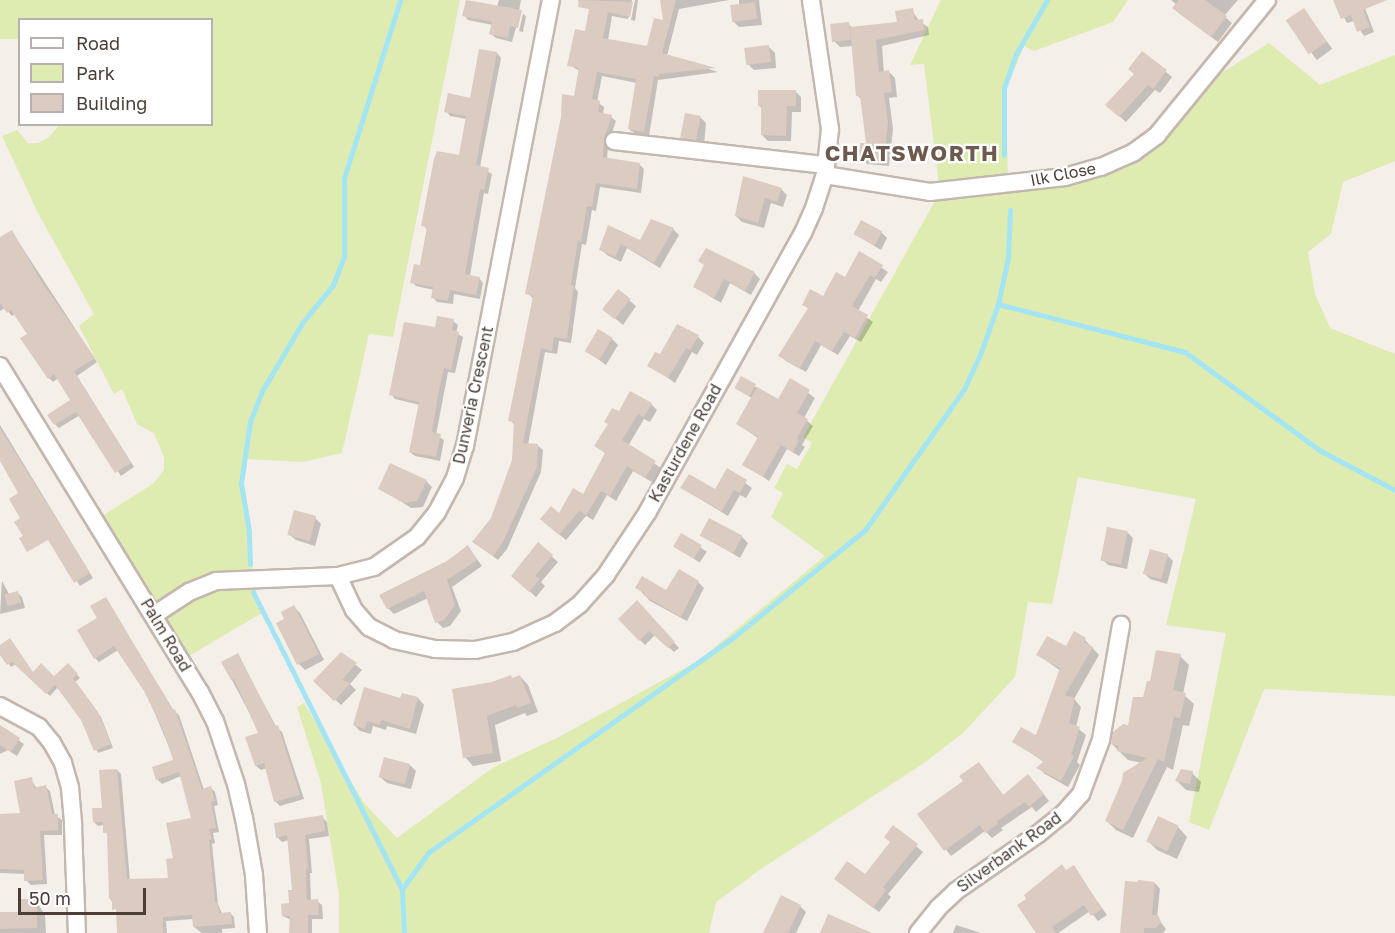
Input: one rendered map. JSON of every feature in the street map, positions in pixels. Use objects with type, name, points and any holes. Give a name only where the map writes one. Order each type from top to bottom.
[{"type":"street","name":"Dunveria Crescent","points":[[154,615],[189,592],[216,581],[338,576],[374,567],[417,537],[437,512],[455,478],[465,446],[551,0]]},
{"type":"street","name":"Kasturdene Road","points":[[338,576],[354,609],[369,627],[394,640],[435,649],[476,650],[513,642],[555,623],[580,604],[606,575],[646,513],[803,233],[826,170],[830,129],[811,0]]},
{"type":"street","name":"Ilk Close","points":[[615,141],[826,170],[930,192],[1065,177],[1101,167],[1134,152],[1157,135],[1267,0]]},
{"type":"street","name":"Palm Road","points":[[0,366],[201,692],[226,751],[242,807],[252,864],[258,933]]},
{"type":"street","name":"Silverbank Road","points":[[918,933],[938,908],[956,891],[1038,834],[1063,814],[1080,794],[1101,740],[1121,625]]},
{"type":"street","points":[[0,706],[39,727],[52,743],[63,763],[71,807],[77,933]]},
{"type":"green space","points":[[0,0],[460,0],[393,337],[369,334],[342,453],[303,462],[247,459],[244,483],[251,532],[253,580],[262,613],[182,660],[96,520],[154,483],[164,470],[164,457],[154,433],[137,424],[122,389],[114,394],[79,326],[94,314],[38,213],[2,136],[17,130],[28,143],[38,143],[49,137],[58,126],[213,126],[213,18],[18,18],[18,39],[0,39]]},
{"type":"green space","points":[[941,0],[1128,0],[1113,22],[1034,51],[1024,46],[1006,89],[1008,184],[1134,155],[1202,85],[1269,43],[1320,85],[1395,55],[1395,161],[1343,182],[1331,234],[1308,252],[1315,294],[1330,328],[1395,354],[1395,696],[1264,689],[1209,830],[1189,822],[1226,633],[1166,625],[1196,499],[1078,477],[1052,604],[1028,602],[1015,677],[963,733],[924,763],[761,869],[716,902],[709,933],[339,933],[339,895],[321,783],[297,707],[304,703],[364,803],[397,838],[494,767],[557,738],[698,661],[825,556],[771,517],[783,493],[774,488],[787,464],[797,469],[812,443],[803,437],[940,192],[924,64],[910,65]]},
{"type":"building","points":[[466,0],[522,10],[518,28],[510,26],[508,38],[489,34],[492,22],[462,16]]},
{"type":"building","points":[[579,0],[633,2],[630,17],[608,12],[603,38],[647,46],[654,18],[663,20],[660,0],[676,0],[662,53],[716,68],[654,76],[644,132],[628,129],[636,79],[597,72],[592,99],[600,101],[598,112],[612,115],[604,139],[603,157],[640,163],[637,189],[596,183],[592,207],[587,206],[581,242],[578,240],[571,285],[574,285],[567,339],[554,337],[552,351],[541,348],[523,443],[538,444],[537,467],[502,544],[493,556],[472,542],[491,518],[512,460],[514,422],[508,421],[533,296],[525,294],[561,117],[562,94],[574,96],[579,68],[567,66],[575,29],[585,31],[589,9],[578,7]]},
{"type":"building","points":[[1179,0],[1205,0],[1227,16],[1211,37],[1172,8]]},
{"type":"building","points":[[1333,0],[1387,0],[1363,10],[1370,27],[1357,32],[1351,15],[1341,19]]},
{"type":"building","points":[[755,2],[757,19],[732,22],[730,5]]},
{"type":"building","points":[[913,8],[915,20],[923,19],[924,30],[876,40],[879,72],[889,70],[892,92],[884,93],[888,122],[884,160],[859,159],[860,143],[866,143],[860,96],[856,96],[850,27],[897,22],[895,11]]},
{"type":"building","points":[[1304,8],[1327,42],[1309,54],[1286,20]]},
{"type":"building","points":[[849,22],[851,40],[832,42],[830,24]]},
{"type":"building","points":[[769,45],[771,62],[746,65],[744,48]]},
{"type":"building","points":[[479,49],[497,52],[476,165],[489,168],[484,190],[480,189],[465,274],[480,277],[476,295],[450,290],[448,301],[431,298],[433,287],[410,283],[414,264],[420,265],[427,227],[421,226],[437,151],[459,155],[466,116],[444,112],[448,93],[470,98]]},
{"type":"building","points":[[1142,51],[1167,70],[1153,89],[1148,85],[1119,117],[1105,105],[1134,74],[1128,69]]},
{"type":"building","points":[[758,90],[796,90],[796,106],[787,106],[786,136],[761,135],[761,106],[758,106]]},
{"type":"building","points":[[685,113],[701,116],[696,141],[680,138]]},
{"type":"building","points":[[743,176],[782,188],[777,202],[765,198],[758,223],[735,216]]},
{"type":"building","points":[[651,219],[674,228],[654,263],[621,244],[615,257],[599,250],[608,225],[640,240]]},
{"type":"building","points":[[861,220],[882,231],[875,245],[853,234]]},
{"type":"building","points":[[12,230],[41,281],[95,358],[74,371],[131,463],[115,473],[76,412],[54,425],[47,415],[70,400],[54,374],[48,379],[20,338],[27,334],[11,310],[7,313],[0,303],[0,237]]},
{"type":"building","points":[[706,248],[755,272],[745,291],[724,279],[714,298],[693,287],[704,265],[698,261]]},
{"type":"building","points":[[859,251],[883,265],[875,278],[870,275],[852,306],[868,315],[855,338],[844,332],[832,351],[815,341],[800,368],[778,356],[808,308],[802,305],[810,289],[823,296],[836,272],[845,277]]},
{"type":"building","points":[[618,289],[631,299],[615,319],[602,309]]},
{"type":"building","points":[[437,316],[454,319],[452,330],[459,332],[451,370],[444,368],[438,395],[432,432],[441,434],[436,457],[409,452],[419,402],[389,395],[404,322],[435,327]]},
{"type":"building","points":[[677,324],[699,335],[690,350],[686,348],[668,378],[647,366],[655,352],[660,354]]},
{"type":"building","points":[[598,329],[613,338],[599,360],[585,351]]},
{"type":"building","points":[[741,376],[756,384],[749,396],[734,388]]},
{"type":"building","points":[[790,378],[810,390],[797,413],[808,419],[797,438],[799,440],[793,452],[781,445],[763,477],[742,465],[758,437],[736,424],[757,387],[778,399]]},
{"type":"building","points":[[630,391],[652,403],[644,417],[638,414],[622,440],[656,461],[645,478],[627,466],[610,496],[601,491],[586,515],[579,511],[559,535],[540,519],[551,506],[559,513],[573,488],[583,494],[605,453],[594,446],[608,424],[604,422],[612,408],[619,411]]},
{"type":"building","points":[[0,428],[90,573],[74,583],[48,540],[27,552],[19,538],[23,536],[14,522],[20,518],[9,499],[18,493],[0,461]]},
{"type":"building","points":[[390,463],[427,480],[417,501],[404,503],[378,489]]},
{"type":"building","points":[[727,468],[747,480],[740,493],[734,490],[722,511],[680,488],[689,474],[715,489]]},
{"type":"building","points":[[294,510],[316,516],[309,541],[287,535]]},
{"type":"building","points":[[709,518],[743,536],[733,553],[700,536]]},
{"type":"building","points":[[1107,527],[1128,531],[1121,564],[1101,560]]},
{"type":"building","points":[[681,533],[702,545],[694,559],[673,547]]},
{"type":"building","points":[[538,542],[553,555],[535,576],[540,579],[529,592],[511,576]]},
{"type":"building","points":[[468,545],[477,560],[447,580],[455,605],[444,620],[435,623],[424,591],[387,609],[379,595],[447,561]]},
{"type":"building","points":[[1150,549],[1168,554],[1161,579],[1143,574]]},
{"type":"building","points":[[679,569],[699,581],[681,617],[635,588],[642,576],[666,590]]},
{"type":"building","points":[[18,591],[21,603],[7,606],[4,594]]},
{"type":"building","points":[[106,597],[173,710],[175,709],[202,789],[211,786],[215,801],[211,802],[216,828],[209,829],[212,840],[209,840],[215,902],[218,902],[219,913],[231,912],[232,924],[193,927],[192,915],[163,917],[163,933],[117,933],[116,909],[112,910],[112,899],[109,899],[107,833],[103,833],[103,822],[93,822],[92,808],[102,808],[99,770],[117,769],[127,879],[168,878],[166,859],[173,858],[166,823],[191,818],[179,772],[156,780],[152,767],[173,760],[164,732],[144,691],[114,646],[94,659],[77,630],[97,618],[90,606]]},
{"type":"building","points":[[637,600],[675,642],[668,648],[649,631],[639,641],[618,619]]},
{"type":"building","points":[[294,605],[319,654],[297,665],[276,623],[284,619],[281,612]]},
{"type":"building","points":[[1074,631],[1086,638],[1084,642],[1093,647],[1065,695],[1075,698],[1069,723],[1080,727],[1071,755],[1074,756],[1061,781],[1036,768],[1044,761],[1012,742],[1021,727],[1036,735],[1060,668],[1036,655],[1047,636],[1066,646]]},
{"type":"building","points":[[10,638],[33,672],[41,663],[54,676],[68,663],[78,674],[73,678],[98,712],[111,744],[94,751],[81,720],[55,685],[46,694],[12,662],[7,665],[0,655],[0,645]]},
{"type":"building","points":[[1156,650],[1181,654],[1173,690],[1186,693],[1180,718],[1174,717],[1164,762],[1158,759],[1123,830],[1105,821],[1122,781],[1123,773],[1147,758],[1117,751],[1119,746],[1111,744],[1113,732],[1123,724],[1128,725],[1133,697],[1143,697],[1147,681],[1150,681]]},
{"type":"building","points":[[341,652],[357,663],[342,680],[351,683],[334,701],[313,681]]},
{"type":"building","points":[[238,653],[275,726],[278,725],[300,795],[274,802],[264,763],[255,766],[245,737],[258,733],[234,679],[231,680],[221,662]]},
{"type":"building","points":[[511,675],[512,678],[520,675],[531,703],[517,708],[516,705],[487,716],[493,753],[463,758],[452,689],[492,682]]},
{"type":"building","points":[[364,687],[400,698],[402,693],[418,697],[410,729],[381,720],[380,725],[367,721],[365,729],[353,725]]},
{"type":"building","points":[[0,725],[20,738],[11,752],[0,745]]},
{"type":"building","points":[[384,757],[410,764],[405,784],[379,777]]},
{"type":"building","points":[[979,762],[1003,795],[1028,774],[1044,794],[1029,807],[1025,802],[997,821],[998,824],[985,833],[980,825],[944,851],[917,814],[963,781],[959,776]]},
{"type":"building","points":[[1181,769],[1193,771],[1190,784],[1175,781]]},
{"type":"building","points":[[32,777],[34,788],[46,785],[52,814],[58,814],[58,830],[40,831],[43,880],[24,881],[24,870],[0,869],[0,814],[20,813],[14,781]]},
{"type":"building","points":[[323,815],[325,831],[305,835],[308,868],[306,869],[307,900],[318,899],[319,915],[308,915],[308,933],[289,933],[290,916],[282,916],[281,904],[289,903],[288,890],[292,890],[287,835],[276,838],[274,823]]},
{"type":"building","points":[[1158,816],[1179,826],[1167,851],[1146,841]]},
{"type":"building","points":[[893,825],[918,844],[883,887],[886,890],[873,908],[834,879],[847,861],[865,874],[890,842],[884,837]]},
{"type":"building","points":[[1062,864],[1066,870],[1074,865],[1102,909],[1091,916],[1084,905],[1052,927],[1056,933],[1036,933],[1017,905],[1026,899],[1024,895]]},
{"type":"building","points":[[1138,880],[1155,882],[1152,915],[1158,915],[1161,922],[1156,928],[1144,928],[1144,933],[1120,933],[1125,881],[1137,882]]},
{"type":"building","points":[[781,895],[801,905],[788,933],[763,933]]},
{"type":"building","points":[[18,899],[37,899],[37,928],[0,929],[0,912],[18,912]]},
{"type":"building","points":[[828,914],[872,933],[820,933]]},
{"type":"waterway","points":[[250,564],[249,531],[241,483],[250,422],[262,391],[302,323],[333,285],[344,257],[344,178],[400,0]]},
{"type":"waterway","points":[[1004,155],[1004,88],[1016,54],[1047,0]]},
{"type":"waterway","points":[[404,933],[402,889],[429,852],[730,640],[865,530],[964,389],[980,355],[998,304],[1008,258],[1010,210]]},
{"type":"waterway","points":[[998,304],[1185,352],[1321,451],[1395,490]]},
{"type":"waterway","points":[[253,592],[402,889]]},
{"type":"district","name":"CHATSWORTH","points":[[912,153]]}]
